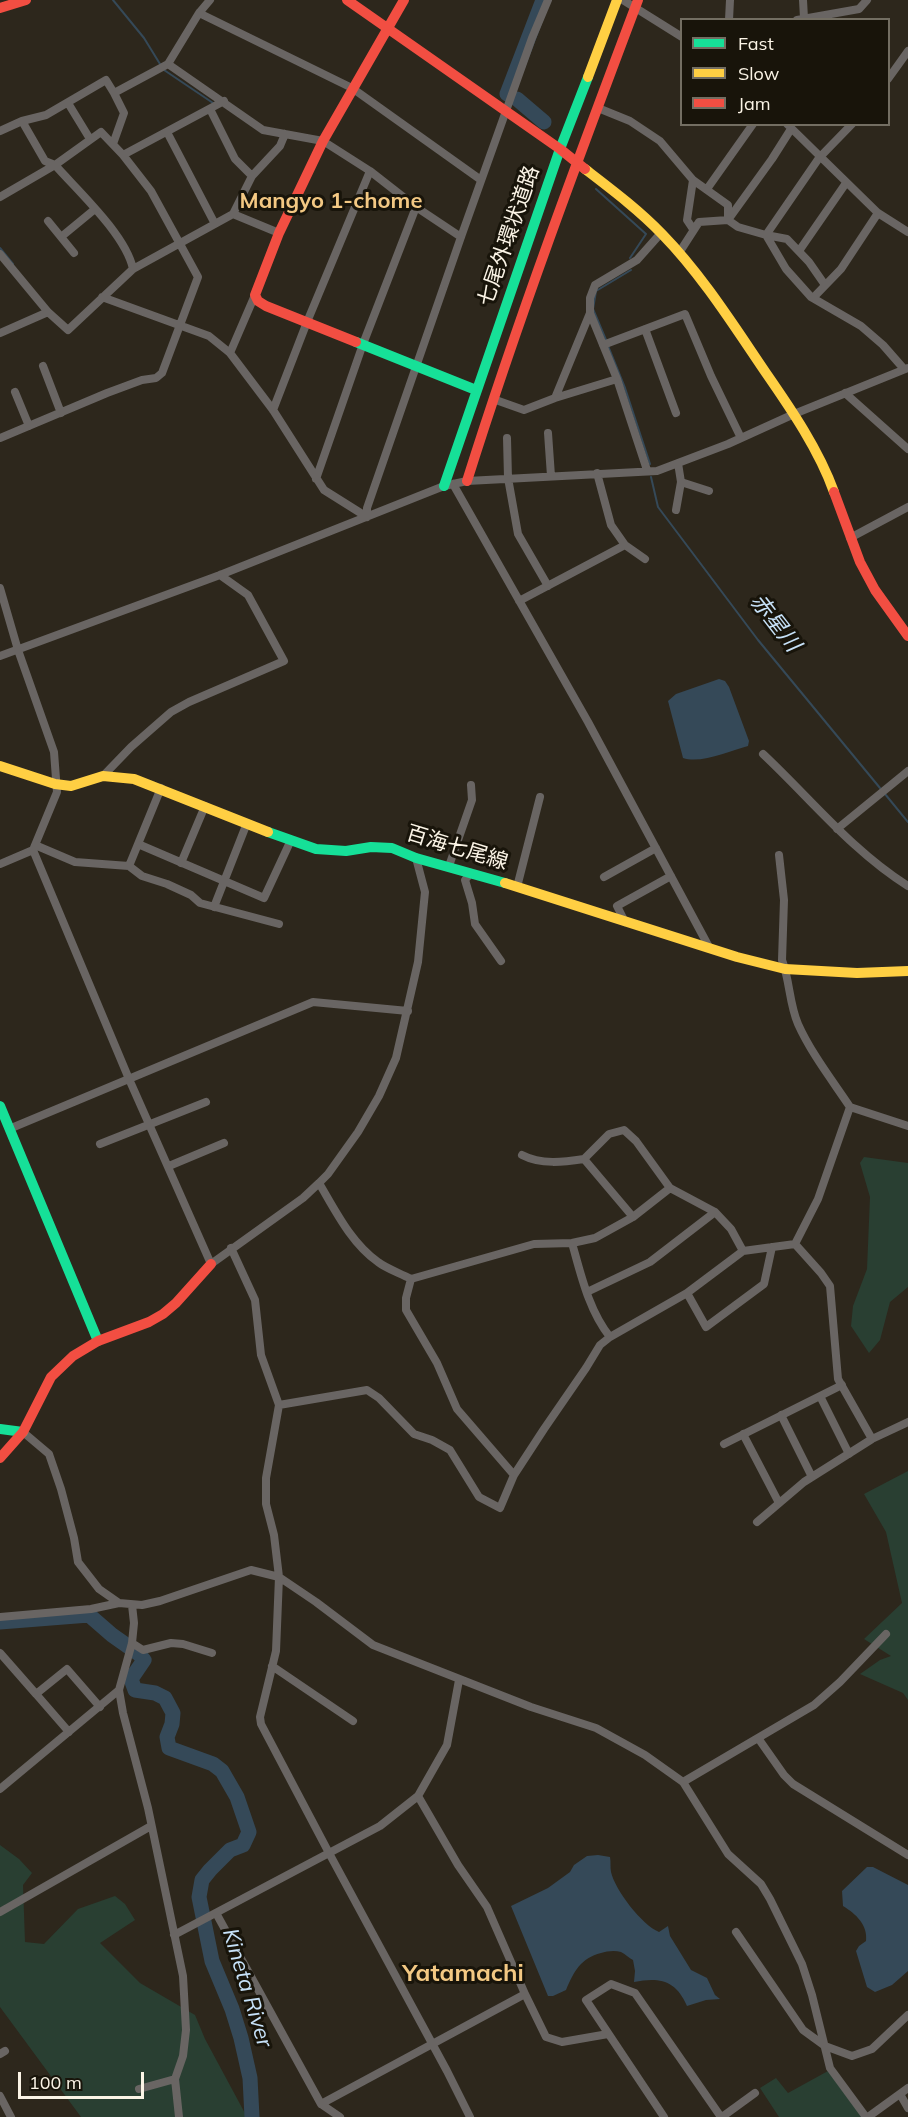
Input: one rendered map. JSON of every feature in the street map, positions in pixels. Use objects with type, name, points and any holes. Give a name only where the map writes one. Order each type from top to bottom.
[{"type":"main road","points":[[0,8],[26,0]]},
{"type":"main road","points":[[347,0],[560,148],[621,197],[661,233],[680,254],[729,317],[794,414],[831,483],[860,562],[875,590],[908,636]]},
{"type":"main road","points":[[404,0],[323,141],[279,233],[255,295],[258,301],[266,306],[476,390]]},
{"type":"main road","name":"七尾外環状道路","points":[[448,485],[476,390],[560,148],[617,0]]},
{"type":"main road","name":"七尾外環状道路","points":[[467,481],[493,399],[636,4]]},
{"type":"main road","name":"百海七尾線","points":[[0,766],[71,786],[103,776],[134,779],[316,849],[392,848],[416,858],[449,866],[737,957],[785,969],[857,973],[908,971]]},
{"type":"main road","points":[[0,1106],[5,1130],[98,1341]]},
{"type":"main road","points":[[0,1458],[23,1432],[51,1377],[73,1356],[98,1341],[149,1322],[163,1314],[211,1264]]},
{"type":"main road","points":[[0,1429],[23,1432]]},
{"type":"street","points":[[114,93],[168,64],[199,13],[210,0]]},
{"type":"street","points":[[367,517],[367,508],[460,237],[548,0]]},
{"type":"street","points":[[623,0],[636,4],[680,37]]},
{"type":"street","points":[[729,18],[730,0]]},
{"type":"street","points":[[800,18],[803,0]]},
{"type":"street","points":[[806,18],[859,9],[867,0]]},
{"type":"street","points":[[199,13],[352,88],[481,180]]},
{"type":"street","points":[[890,76],[908,51]]},
{"type":"street","points":[[168,64],[263,130],[323,141],[370,171],[416,207],[460,237]]},
{"type":"street","points":[[0,131],[22,121],[46,116],[106,80],[124,113],[113,144]]},
{"type":"street","points":[[123,154],[224,101]]},
{"type":"street","points":[[68,102],[90,139]]},
{"type":"street","points":[[598,108],[630,121],[660,141],[693,180],[728,205],[728,220]]},
{"type":"street","points":[[210,109],[235,159],[252,176]]},
{"type":"street","points":[[22,121],[45,161],[55,165],[121,241],[132,260],[133,269]]},
{"type":"street","points":[[707,189],[752,126]]},
{"type":"street","points":[[766,235],[819,158],[850,126]]},
{"type":"street","points":[[728,220],[772,159],[789,127],[878,213],[908,232]]},
{"type":"street","points":[[0,197],[55,165],[101,132],[123,154],[152,191],[198,277],[162,373],[156,378],[142,380],[0,438]]},
{"type":"street","points":[[167,132],[215,224]]},
{"type":"street","points":[[0,254],[48,312],[68,330],[133,269],[233,214],[252,176],[280,146],[285,134]]},
{"type":"street","points":[[273,410],[370,171]]},
{"type":"street","points":[[693,180],[687,220],[693,229]]},
{"type":"street","points":[[799,251],[846,183]]},
{"type":"street","points":[[316,479],[363,344],[416,207]]},
{"type":"street","points":[[61,237],[95,209]]},
{"type":"street","points":[[813,298],[841,269],[878,213]]},
{"type":"street","points":[[233,214],[279,233]]},
{"type":"street","points":[[680,254],[699,222],[728,220],[738,227],[788,239],[825,285]]},
{"type":"street","points":[[48,221],[74,253]]},
{"type":"street","points":[[646,470],[617,379],[590,313],[590,298],[595,285],[637,260],[661,233]]},
{"type":"street","points":[[0,656],[220,575],[448,485],[508,478],[657,471],[906,369],[861,326],[813,298],[786,269],[766,235]]},
{"type":"street","points":[[230,353],[255,295]]},
{"type":"street","points":[[102,297],[210,336],[230,353],[273,410],[324,490],[367,517]]},
{"type":"street","points":[[0,333],[48,312]]},
{"type":"street","points":[[555,398],[590,313]]},
{"type":"street","points":[[603,345],[685,314],[741,438]]},
{"type":"street","points":[[645,329],[676,413]]},
{"type":"street","points":[[43,366],[61,413]]},
{"type":"street","points":[[493,399],[524,410],[617,379]]},
{"type":"street","points":[[15,392],[29,426]]},
{"type":"street","points":[[845,393],[908,449]]},
{"type":"street","points":[[548,433],[551,476]]},
{"type":"street","points":[[507,438],[508,478],[518,534],[548,585]]},
{"type":"street","points":[[676,510],[681,482],[678,463]]},
{"type":"street","points":[[597,473],[611,525],[625,545],[645,559]]},
{"type":"street","points":[[681,482],[709,490]]},
{"type":"street","points":[[448,485],[519,601],[588,722],[709,948]]},
{"type":"street","points":[[850,538],[908,507]]},
{"type":"street","points":[[519,601],[625,545]]},
{"type":"street","points":[[103,776],[131,747],[171,712],[284,661],[248,595],[220,575]]},
{"type":"street","points":[[0,588],[18,650],[54,752],[57,792],[34,847],[0,864]]},
{"type":"street","points":[[763,754],[837,829],[896,879],[908,886]]},
{"type":"street","points":[[837,829],[908,771]]},
{"type":"street","points":[[449,866],[472,800],[471,785]]},
{"type":"street","points":[[129,866],[161,788]]},
{"type":"street","points":[[517,887],[540,797]]},
{"type":"street","points":[[181,863],[205,806]]},
{"type":"street","points":[[214,907],[247,823]]},
{"type":"street","points":[[138,844],[264,898],[291,840]]},
{"type":"street","points":[[34,847],[75,862],[129,866],[142,876],[191,895],[200,903],[279,924]]},
{"type":"street","points":[[34,847],[129,1079],[211,1264],[303,1198],[319,1183],[358,1132],[379,1096],[396,1058],[418,962],[424,892],[416,858]]},
{"type":"street","points":[[604,877],[656,848]]},
{"type":"street","points":[[779,855],[784,900],[782,960],[789,996],[798,1023],[850,1107],[908,1126]]},
{"type":"street","points":[[471,873],[465,880],[475,924],[501,961]]},
{"type":"street","points":[[625,922],[617,906],[671,876]]},
{"type":"street","points":[[5,1130],[313,1002],[408,1011]]},
{"type":"street","points":[[100,1144],[206,1102]]},
{"type":"street","points":[[795,1244],[818,1199],[850,1107]]},
{"type":"street","points":[[522,1155],[530,1159],[560,1162],[584,1159],[609,1134],[624,1130],[636,1141],[670,1188],[715,1212],[731,1228],[742,1251]]},
{"type":"street","points":[[168,1166],[224,1143]]},
{"type":"street","points":[[584,1159],[633,1217]]},
{"type":"street","points":[[319,1183],[347,1228],[366,1252],[379,1263],[411,1279],[534,1244],[572,1243],[595,1238],[633,1217],[670,1188]]},
{"type":"street","points":[[587,1292],[650,1262],[715,1212]]},
{"type":"street","points":[[572,1243],[599,1323],[610,1337]]},
{"type":"street","points":[[279,1405],[367,1390],[379,1398],[414,1434],[432,1440],[450,1450],[479,1497],[500,1508],[514,1475],[600,1345],[687,1293],[742,1251],[795,1244]]},
{"type":"street","points":[[795,1244],[830,1286],[838,1378],[872,1439]]},
{"type":"street","points":[[687,1293],[706,1327],[764,1284],[772,1247]]},
{"type":"street","points":[[231,1248],[255,1300],[261,1355],[279,1405],[266,1478],[267,1504],[274,1535],[279,1577],[276,1651],[260,1717],[261,1724],[470,2117]]},
{"type":"street","points":[[411,1279],[406,1298],[406,1310],[437,1363],[452,1400],[457,1409],[514,1475]]},
{"type":"street","points":[[724,1444],[842,1385]]},
{"type":"street","points":[[820,1396],[849,1454]]},
{"type":"street","points":[[781,1415],[812,1477]]},
{"type":"street","points":[[757,1522],[812,1477],[872,1439],[908,1422]]},
{"type":"street","points":[[23,1432],[49,1454],[64,1499],[78,1562],[99,1589],[119,1603]]},
{"type":"street","points":[[743,1434],[779,1503]]},
{"type":"street","points":[[0,1617],[91,1609],[119,1603],[132,1605],[160,1601],[251,1570],[279,1577],[373,1645],[459,1680],[596,1728],[645,1755],[683,1782],[728,1854],[760,1884],[770,1899],[802,1964],[830,2068],[867,2117],[908,2088]]},
{"type":"street","points":[[132,1605],[134,1623],[131,1647],[119,1690],[183,1976],[186,2030],[183,2056],[175,2079],[179,2117]]},
{"type":"street","points":[[683,1782],[814,1705],[840,1682],[886,1634]]},
{"type":"street","points":[[131,1647],[143,1650],[171,1643],[183,1644],[212,1653]]},
{"type":"street","points":[[0,1653],[69,1732]]},
{"type":"street","points":[[272,1666],[353,1722]]},
{"type":"street","points":[[36,1694],[67,1669],[100,1707]]},
{"type":"street","points":[[174,1935],[380,1826],[418,1796],[447,1745],[459,1680]]},
{"type":"street","points":[[0,1789],[119,1690]]},
{"type":"street","points":[[758,1738],[793,1784],[908,1855]]},
{"type":"street","points":[[418,1796],[458,1865],[487,1907],[546,2037],[562,2042],[608,2034]]},
{"type":"street","points":[[0,1912],[151,1826]]},
{"type":"street","points":[[216,1913],[321,2104],[340,2117]]},
{"type":"street","points":[[736,1932],[803,2030],[825,2046],[852,2056],[872,2049],[908,2015]]},
{"type":"street","points":[[664,2117],[586,2000],[611,1984],[635,1993],[722,2117],[755,2093]]},
{"type":"street","points":[[321,2104],[525,1994]]},
{"type":"street","points":[[139,2089],[175,2079]]},
{"type":"street","points":[[900,2094],[908,2108]]},
{"type":"street","points":[[0,2096],[11,2117]]},
{"type":"green space","points":[[864,1157],[908,1163],[908,1287],[890,1302],[880,1340],[869,1353],[851,1326],[853,1306],[867,1269],[870,1197],[860,1163]]},
{"type":"green space","points":[[908,1471],[908,1700],[903,1693],[860,1674],[880,1660],[891,1656],[864,1639],[902,1603],[886,1532],[864,1494]]},
{"type":"green space","points":[[0,1845],[19,1859],[32,1873],[23,1885],[25,1942],[44,1944],[78,1909],[115,1896],[125,1904],[135,1920],[100,1943],[140,1983],[195,2015],[205,2039],[247,2117],[81,2117],[0,2007]]},
{"type":"green space","points":[[828,2071],[862,2117],[779,2117],[760,2088],[776,2078],[788,2093]]},
{"type":"water","points":[[719,679],[725,681],[729,687],[749,741],[748,746],[707,758],[683,758],[668,701],[676,694]]},
{"type":"water","points":[[587,1856],[610,1857],[611,1872],[630,1906],[645,1922],[659,1932],[668,1926],[670,1936],[691,1970],[707,1978],[715,1995],[720,1999],[706,2000],[687,2006],[678,1991],[666,1982],[651,1980],[634,1982],[633,1960],[621,1952],[614,1951],[603,1952],[588,1958],[575,1971],[566,1990],[548,1996],[511,1906],[548,1888]]},
{"type":"water","points":[[867,1867],[873,1867],[908,1885],[908,1971],[892,1985],[875,1992],[867,1987],[856,1951],[866,1941],[865,1930],[857,1916],[843,1906],[842,1891]]},
{"type":"waterway","points":[[113,0],[144,38],[160,64]]},
{"type":"waterway","name":"赤星川","points":[[507,94],[543,0]]},
{"type":"waterway","points":[[164,70],[213,103]]},
{"type":"waterway","name":"赤星川","points":[[517,99],[544,122]]},
{"type":"waterway","name":"赤星川","points":[[596,189],[646,234],[630,258]]},
{"type":"waterway","points":[[0,248],[13,264]]},
{"type":"waterway","name":"赤星川","points":[[606,340],[593,309],[596,291],[631,270]]},
{"type":"waterway","name":"赤星川","points":[[608,346],[625,388],[650,464]]},
{"type":"waterway","name":"赤星川","points":[[651,477],[658,507],[758,640],[880,788]]},
{"type":"waterway","name":"赤星川","points":[[885,794],[908,822]]},
{"type":"waterway","name":"Kineta River","points":[[0,1622],[89,1615],[144,1660],[131,1679],[135,1690],[155,1693],[165,1698],[173,1713],[167,1737],[169,1748],[213,1764],[222,1771],[237,1797],[249,1832],[243,1845],[230,1850],[202,1880],[199,1897],[212,1961],[241,2038],[250,2078],[252,2117]]},
{"type":"traffic: fast","points":[[444,486],[560,149],[588,77]]},
{"type":"traffic: fast","points":[[356,342],[476,390]]},
{"type":"traffic: fast","points":[[268,832],[316,849],[346,851],[371,847],[392,848],[416,858],[505,883]]},
{"type":"traffic: fast","points":[[0,1106],[98,1341]]},
{"type":"traffic: fast","points":[[0,1429],[23,1432]]},
{"type":"traffic: slow","points":[[588,77],[617,0]]},
{"type":"traffic: slow","points":[[585,169],[653,225],[677,250],[704,284],[795,415],[821,461],[834,492]]},
{"type":"traffic: slow","points":[[0,766],[55,784],[71,786],[103,776],[134,779],[268,832]]},
{"type":"traffic: slow","points":[[505,883],[737,957],[785,969],[857,973],[908,971]]},
{"type":"traffic: jam","points":[[0,8],[26,0]]},
{"type":"traffic: jam","points":[[347,0],[560,149],[585,169]]},
{"type":"traffic: jam","points":[[356,342],[266,306],[258,301],[255,295],[279,233],[323,141],[404,0]]},
{"type":"traffic: jam","points":[[467,481],[571,179],[638,0]]},
{"type":"traffic: jam","points":[[834,492],[860,562],[875,590],[908,636]]},
{"type":"traffic: jam","points":[[0,1458],[23,1432],[51,1377],[73,1356],[98,1341],[149,1322],[163,1314],[211,1264]]},
{"type":"district","name":"Mangyo 1-chome","points":[[331,201]]},
{"type":"district","name":"Yatamachi","points":[[463,1974]]}]
